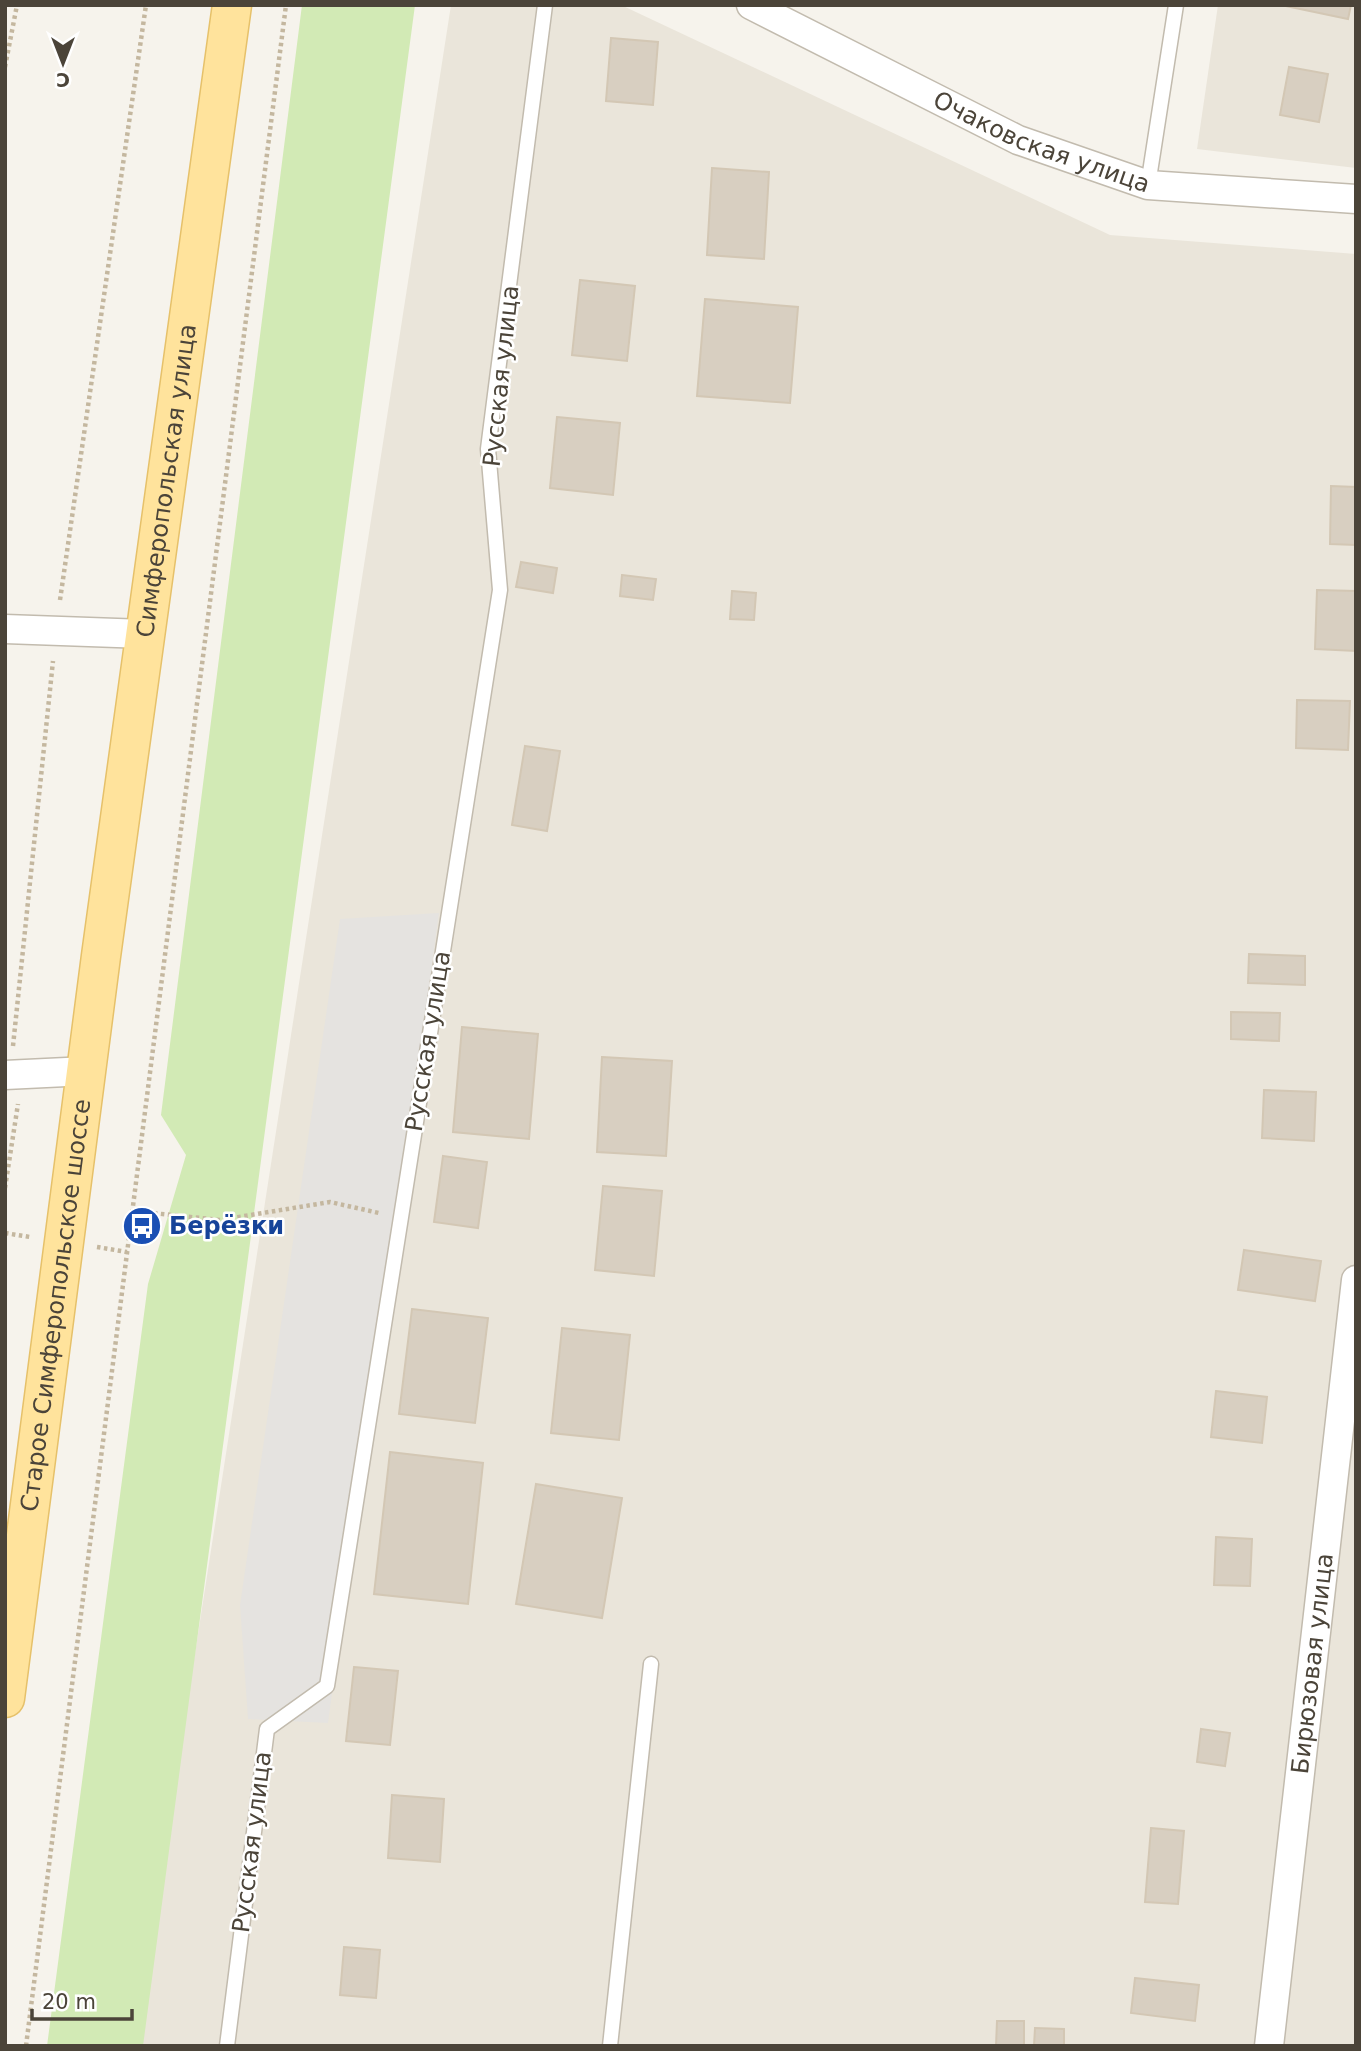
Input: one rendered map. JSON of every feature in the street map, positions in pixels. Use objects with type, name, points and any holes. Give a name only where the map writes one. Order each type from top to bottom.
[{"type":"main road","name":"Симферопольская улица","points":[[102,956],[232,5]]},
{"type":"main road","name":"Старое Симферопольское шоссе","points":[[5,1698],[102,956]]},
{"type":"street","name":"Очаковская улица","points":[[751,5],[1018,140],[1149,185],[1356,199]]},
{"type":"street","points":[[5,629],[145,634]]},
{"type":"street","points":[[12,1075],[87,1070]]},
{"type":"street","name":"Бирюзовая улица","points":[[1269,2046],[1356,1280]]},
{"type":"lane","name":"Русская улица","points":[[227,2046],[267,1729],[327,1686],[500,590],[488,449],[545,5]]},
{"type":"lane","points":[[1149,185],[1175,5]]},
{"type":"lane","points":[[610,2046],[651,1664]]},
{"type":"path","points":[[5,67],[17,5]]},
{"type":"path","points":[[5,1188],[12,1075],[56,632],[146,5]]},
{"type":"path","points":[[26,2046],[286,5]]},
{"type":"path","points":[[132,1211],[220,1220],[330,1202],[401,1217]]},
{"type":"shaded area","points":[[451,5],[621,5],[1110,235],[1356,254],[1356,2046],[134,2046]]},
{"type":"shaded area","points":[[1218,5],[1356,5],[1356,168],[1197,149]]},
{"type":"shaded area","points":[[439,913],[328,1723],[248,1719],[240,1605],[340,919]]},
{"type":"green space","points":[[302,5],[415,5],[143,2046],[47,2046],[148,1284],[186,1155],[161,1115]]},
{"type":"building","points":[[1281,5],[1351,5],[1348,19]]},
{"type":"building","points":[[611,38],[658,42],[653,105],[606,101]]},
{"type":"building","points":[[1289,67],[1328,74],[1319,122],[1280,115]]},
{"type":"building","points":[[712,168],[769,172],[764,259],[707,255]]},
{"type":"building","points":[[580,280],[635,286],[627,361],[572,355]]},
{"type":"building","points":[[705,299],[798,307],[790,403],[697,396]]},
{"type":"building","points":[[557,417],[620,423],[613,495],[550,488]]},
{"type":"building","points":[[1331,486],[1356,487],[1356,545],[1330,544]]},
{"type":"building","points":[[521,562],[557,568],[553,593],[516,587]]},
{"type":"building","points":[[622,575],[656,579],[653,600],[620,596]]},
{"type":"building","points":[[1317,590],[1356,591],[1356,651],[1315,649]]},
{"type":"building","points":[[732,591],[756,593],[754,620],[730,619]]},
{"type":"building","points":[[1297,700],[1350,701],[1348,750],[1296,748]]},
{"type":"building","points":[[525,746],[560,751],[547,831],[512,825]]},
{"type":"building","points":[[1249,954],[1305,956],[1305,985],[1248,983]]},
{"type":"building","points":[[1231,1012],[1280,1013],[1279,1041],[1231,1039]]},
{"type":"building","points":[[462,1027],[538,1034],[529,1139],[453,1132]]},
{"type":"building","points":[[602,1057],[672,1061],[666,1156],[597,1152]]},
{"type":"building","points":[[1264,1090],[1316,1092],[1314,1141],[1262,1138]]},
{"type":"building","points":[[443,1156],[487,1162],[478,1228],[434,1222]]},
{"type":"building","points":[[603,1186],[662,1191],[654,1276],[595,1270]]},
{"type":"building","points":[[1244,1250],[1321,1261],[1315,1301],[1238,1290]]},
{"type":"building","points":[[412,1309],[488,1318],[475,1423],[399,1414]]},
{"type":"building","points":[[562,1328],[630,1335],[619,1440],[551,1433]]},
{"type":"building","points":[[1216,1391],[1267,1397],[1262,1443],[1211,1437]]},
{"type":"building","points":[[390,1452],[483,1463],[468,1604],[374,1594]]},
{"type":"building","points":[[536,1484],[622,1498],[602,1618],[516,1604]]},
{"type":"building","points":[[1216,1537],[1252,1539],[1250,1586],[1214,1585]]},
{"type":"building","points":[[354,1667],[398,1671],[390,1745],[346,1741]]},
{"type":"building","points":[[1201,1729],[1230,1733],[1225,1766],[1197,1762]]},
{"type":"building","points":[[392,1795],[444,1799],[440,1862],[388,1858]]},
{"type":"building","points":[[1151,1828],[1184,1831],[1178,1904],[1145,1902]]},
{"type":"building","points":[[344,1947],[380,1950],[376,1998],[340,1995]]},
{"type":"building","points":[[1135,1978],[1199,1985],[1195,2021],[1131,2013]]},
{"type":"building","points":[[997,2021],[1024,2021],[1024,2046],[996,2046]]},
{"type":"building","points":[[1035,2028],[1064,2029],[1064,2046],[1034,2046]]},
{"type":"place","name":"Берёзки","points":[[142,1226]]}]
